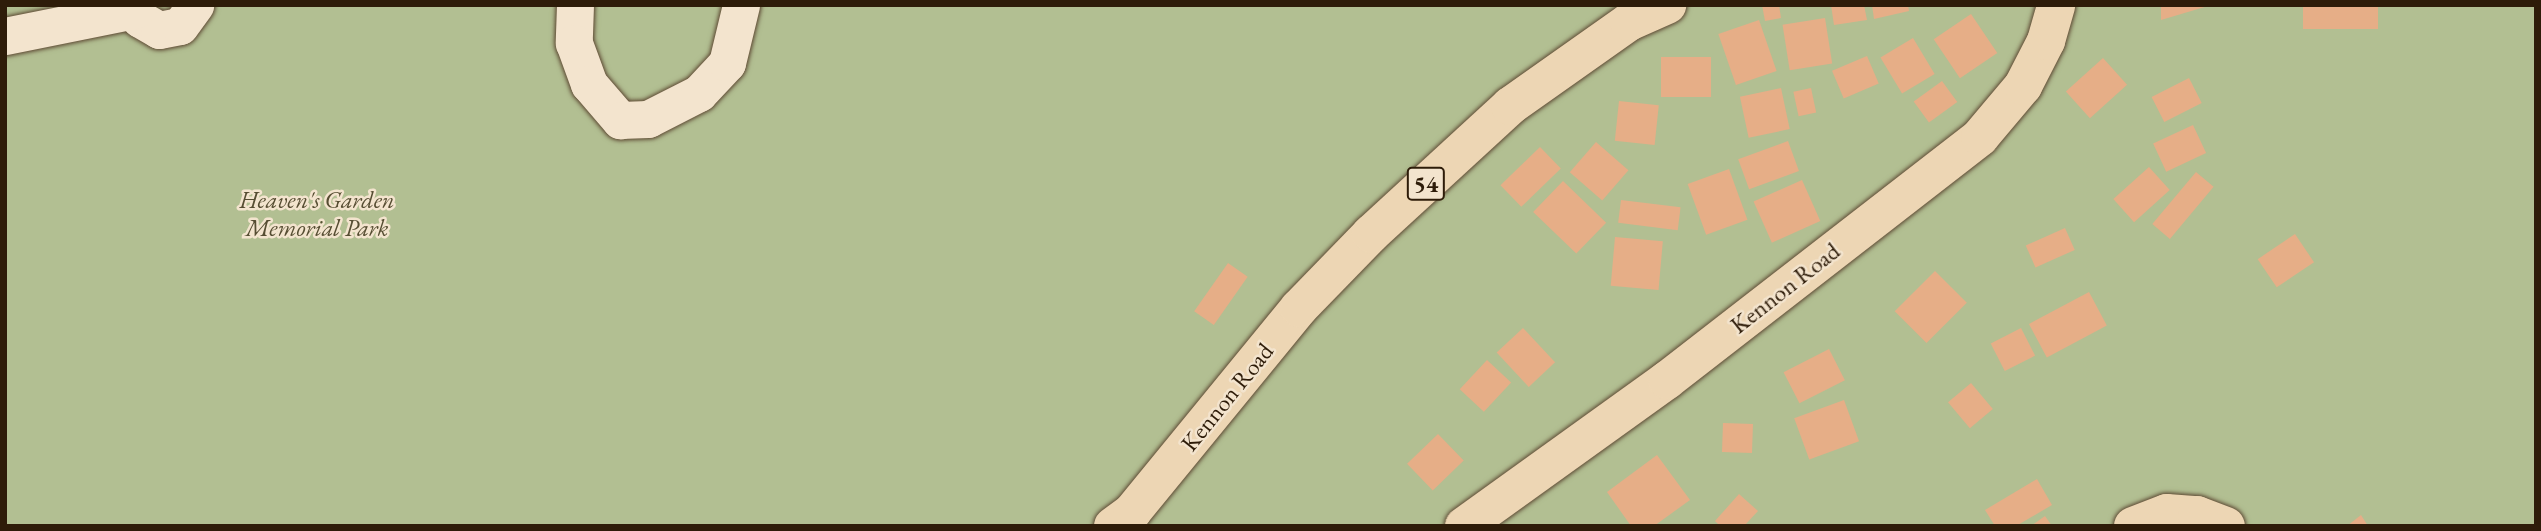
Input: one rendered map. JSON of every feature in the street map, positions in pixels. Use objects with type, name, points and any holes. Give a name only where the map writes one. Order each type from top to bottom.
[{"type":"highway","name":"Kennon Road","points":[[1113,526],[1132,512],[1299,308],[1371,234],[1510,106],[1629,22],[1667,5]]},
{"type":"highway","name":"Kennon Road","points":[[1464,526],[1667,380],[1980,137],[2023,86],[2046,41],[2056,5]]},
{"type":"highway","points":[[2133,526],[2167,513],[2197,515],[2226,526]]},
{"type":"street","points":[[5,36],[134,7],[148,26],[169,29],[188,19],[195,5]]},
{"type":"street","points":[[575,5],[574,43],[589,84],[620,120],[648,119],[699,93],[727,63],[741,5]]},
{"type":"green space","name":"Heaven's Garden Memorial Park","points":[[5,5],[2536,5],[2536,526],[5,526]]},
{"type":"building","points":[[1762,5],[1779,5],[1781,18],[1765,21]]},
{"type":"building","points":[[1831,5],[1864,5],[1867,20],[1834,25]]},
{"type":"building","points":[[1872,5],[1908,5],[1909,11],[1874,19]]},
{"type":"building","points":[[2161,5],[2208,5],[2208,6],[2161,20]]},
{"type":"building","points":[[2303,5],[2378,5],[2378,29],[2303,29]]},
{"type":"building","points":[[1971,14],[1997,53],[1960,78],[1934,39]]},
{"type":"building","points":[[1825,18],[1832,63],[1790,70],[1783,25]]},
{"type":"building","points":[[1759,20],[1777,71],[1736,85],[1718,34]]},
{"type":"building","points":[[1913,38],[1935,74],[1902,94],[1880,58]]},
{"type":"building","points":[[1867,56],[1879,84],[1844,98],[1832,71]]},
{"type":"building","points":[[1661,57],[1711,57],[1711,97],[1661,97]]},
{"type":"building","points":[[2103,58],[2127,85],[2090,118],[2066,91]]},
{"type":"building","points":[[2189,78],[2202,103],[2164,122],[2152,97]]},
{"type":"building","points":[[1942,81],[1957,102],[1929,123],[1914,102]]},
{"type":"building","points":[[1781,88],[1790,129],[1749,138],[1740,97]]},
{"type":"building","points":[[1811,88],[1816,112],[1799,116],[1793,92]]},
{"type":"building","points":[[1619,101],[1659,105],[1655,145],[1615,141]]},
{"type":"building","points":[[2193,125],[2206,153],[2166,172],[2153,144]]},
{"type":"building","points":[[1788,141],[1799,171],[1749,189],[1738,159]]},
{"type":"building","points":[[1596,142],[1628,170],[1602,200],[1570,172]]},
{"type":"building","points":[[1540,147],[1561,169],[1521,207],[1500,185]]},
{"type":"building","points":[[2149,167],[2170,190],[2134,222],[2113,199]]},
{"type":"building","points":[[1729,169],[1747,220],[1706,235],[1688,184]]},
{"type":"building","points":[[2196,172],[2214,187],[2170,239],[2152,224]]},
{"type":"building","points":[[1802,180],[1820,221],[1772,243],[1754,202]]},
{"type":"building","points":[[1563,181],[1606,223],[1576,254],[1533,212]]},
{"type":"building","points":[[1621,200],[1681,207],[1678,230],[1618,223]]},
{"type":"building","points":[[2065,228],[2075,250],[2035,267],[2026,245]]},
{"type":"building","points":[[2295,234],[2314,262],[2277,287],[2258,259]]},
{"type":"building","points":[[1615,237],[1663,241],[1659,290],[1611,286]]},
{"type":"building","points":[[1228,263],[1248,277],[1214,325],[1194,311]]},
{"type":"building","points":[[1935,271],[1967,303],[1927,343],[1895,311]]},
{"type":"building","points":[[2089,292],[2107,326],[2047,357],[2029,324]]},
{"type":"building","points":[[1523,328],[1555,362],[1529,387],[1497,353]]},
{"type":"building","points":[[2021,328],[2035,356],[2005,371],[1991,343]]},
{"type":"building","points":[[1829,349],[1845,380],[1799,403],[1784,372]]},
{"type":"building","points":[[1487,360],[1511,383],[1484,412],[1460,389]]},
{"type":"building","points":[[1971,383],[1993,409],[1970,428],[1948,402]]},
{"type":"building","points":[[1844,400],[1859,441],[1809,459],[1794,418]]},
{"type":"building","points":[[1723,423],[1753,424],[1752,453],[1722,452]]},
{"type":"building","points":[[1438,434],[1464,461],[1433,490],[1407,464]]},
{"type":"building","points":[[1657,455],[1690,500],[1654,526],[1631,526],[1607,492]]},
{"type":"building","points":[[2037,479],[2052,505],[2016,526],[1995,526],[1985,510]]},
{"type":"building","points":[[1739,494],[1758,511],[1744,526],[1720,526],[1715,521]]},
{"type":"building","points":[[2361,515],[2368,526],[2347,526]]},
{"type":"building","points":[[2045,516],[2052,526],[2031,526]]}]
